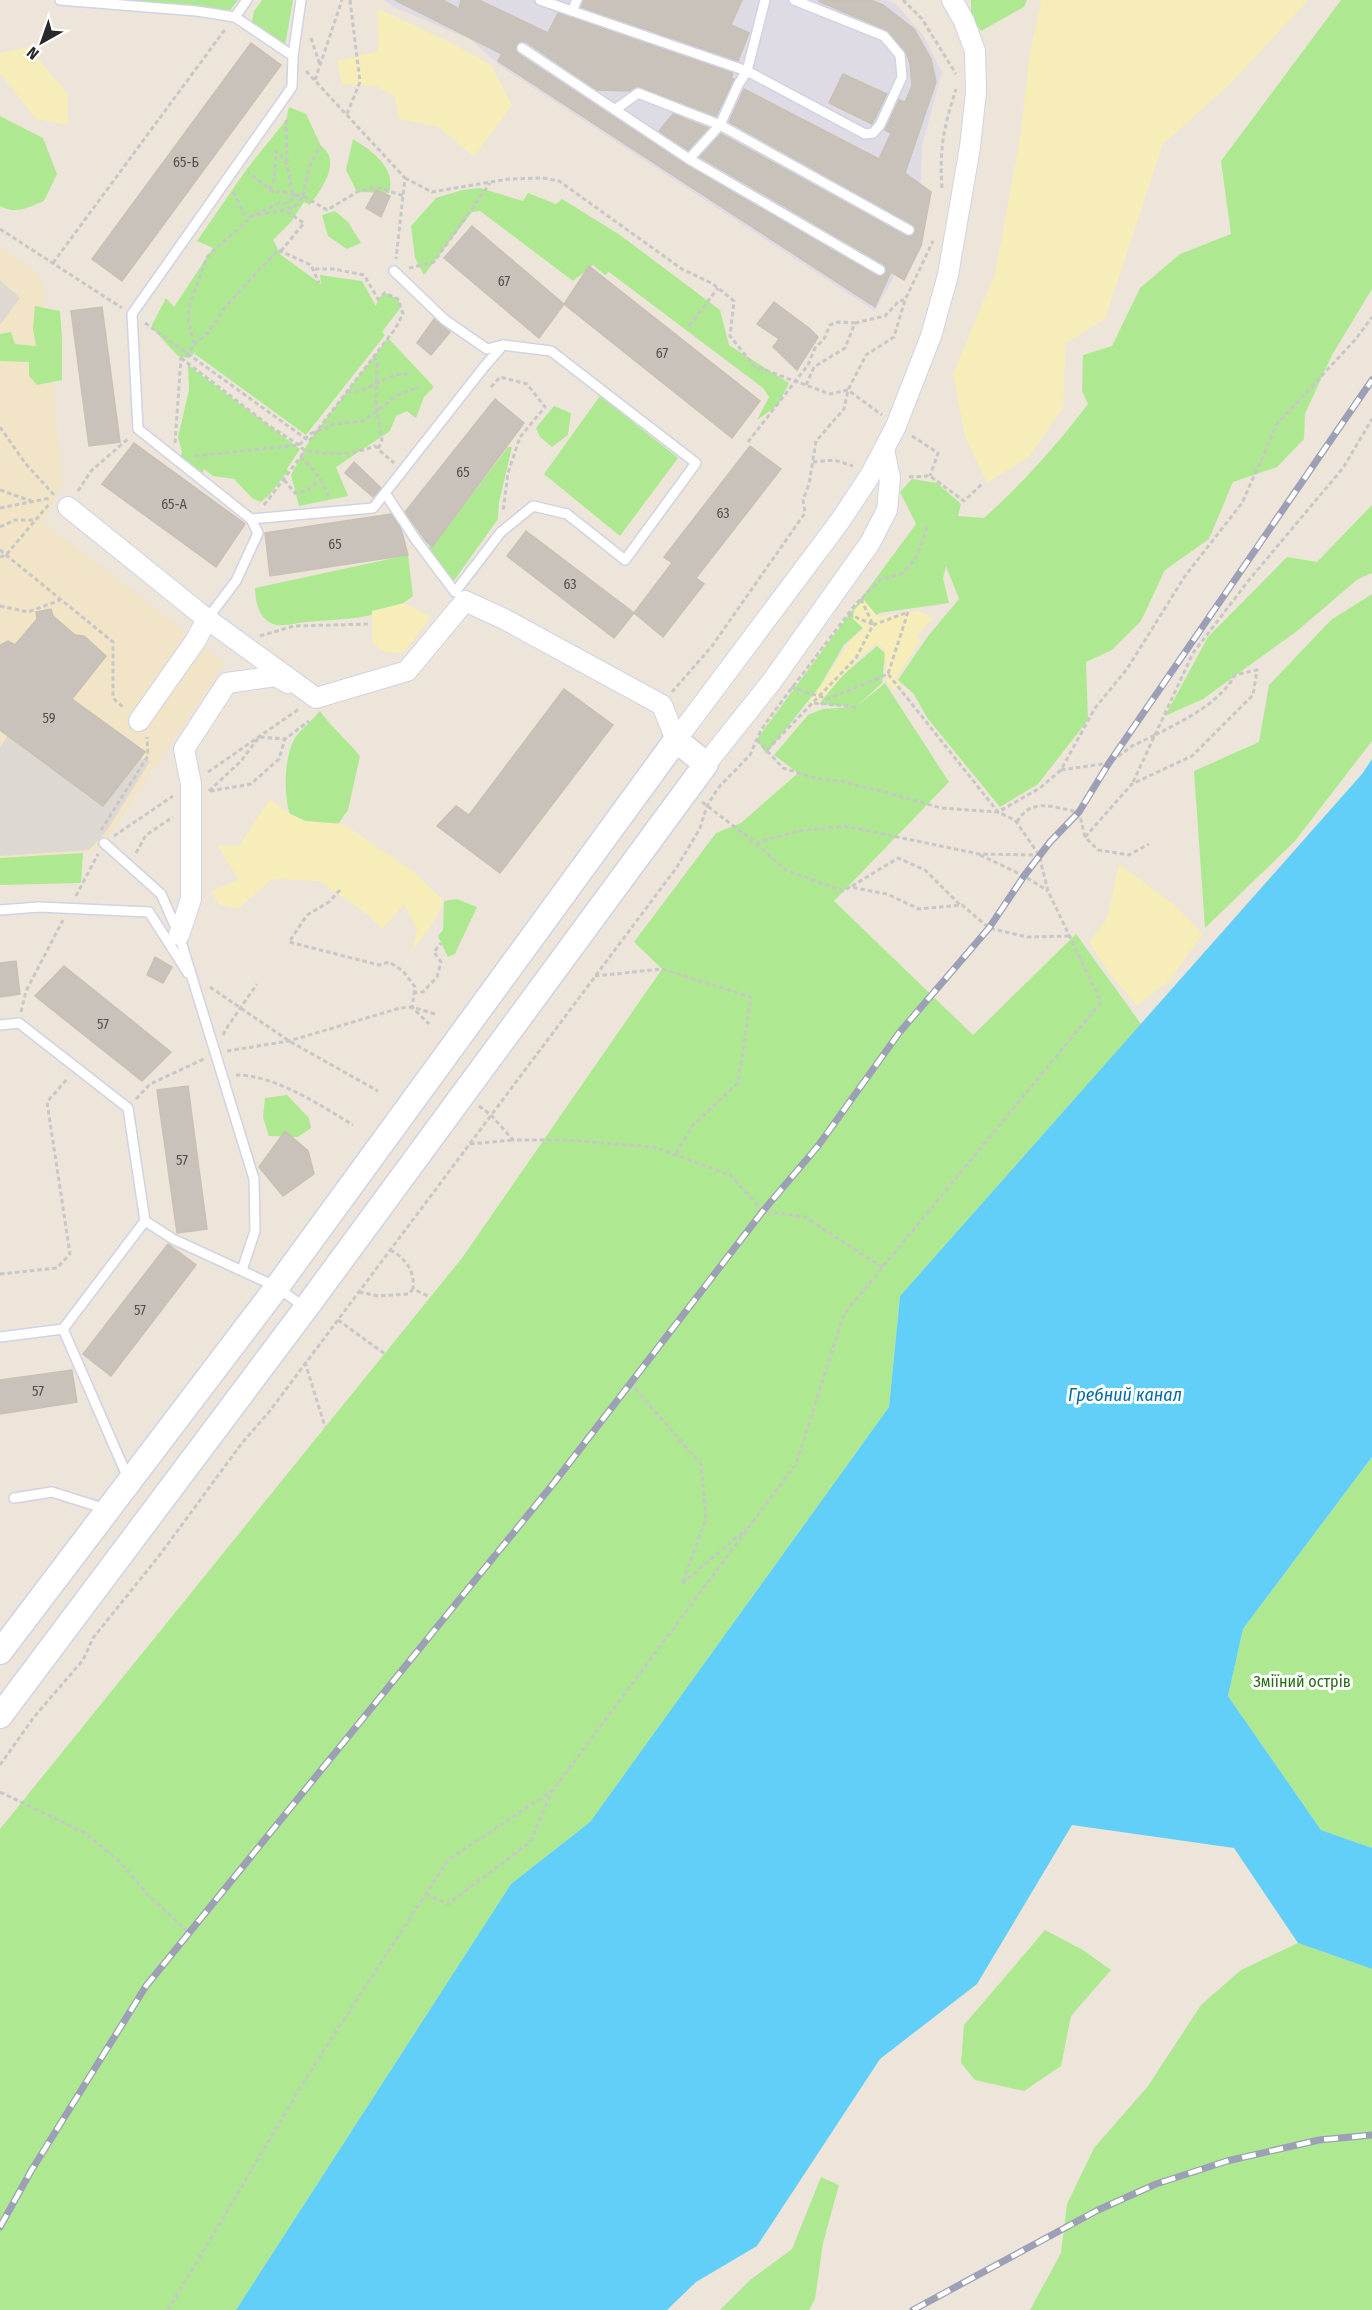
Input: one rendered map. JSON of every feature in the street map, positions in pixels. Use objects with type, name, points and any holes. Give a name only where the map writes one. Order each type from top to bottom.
[{"type":"street","points":[[0,1716],[306,1308],[706,764],[772,681],[870,543],[887,510],[881,475],[884,449],[904,431],[948,275],[970,147],[976,92],[975,51],[964,21],[952,0]]},
{"type":"street","points":[[0,1652],[278,1287],[676,740],[840,521],[881,475]]},
{"type":"street","points":[[62,501],[207,619],[316,698]]},
{"type":"street","points":[[179,935],[191,899],[191,784],[184,749],[227,683],[274,676],[316,698],[408,671],[460,596],[662,705],[676,740],[706,764]]},
{"type":"street","points":[[139,721],[196,640],[207,619]]},
{"type":"lane","points":[[60,0],[197,11],[235,17],[293,56]]},
{"type":"lane","points":[[235,17],[248,0]]},
{"type":"lane","points":[[207,619],[236,581],[258,533],[251,519],[138,429],[132,314],[292,87],[293,56],[301,0]]},
{"type":"lane","points":[[540,0],[747,71],[865,134],[873,133],[880,125],[902,77],[900,55],[884,36],[794,0]]},
{"type":"lane","points":[[572,11],[577,0]]},
{"type":"lane","points":[[689,159],[720,126],[738,85],[747,71],[765,0]]},
{"type":"lane","points":[[522,48],[689,159],[880,270]]},
{"type":"lane","points":[[616,109],[638,93],[720,126],[909,230]]},
{"type":"lane","points":[[385,493],[416,540],[460,596],[506,528],[533,506],[567,514],[625,560],[696,463],[551,351],[504,345],[487,350],[445,320],[394,271]]},
{"type":"lane","points":[[251,519],[373,508],[484,367],[504,345]]},
{"type":"lane","points":[[104,843],[160,894],[179,935],[254,1179],[255,1231],[242,1270]]},
{"type":"lane","points":[[0,910],[39,907],[149,912],[194,983]]},
{"type":"lane","points":[[0,1025],[19,1023],[128,1108],[145,1221],[63,1329],[0,1337]]},
{"type":"lane","points":[[145,1221],[173,1239],[278,1287],[306,1308]]},
{"type":"lane","points":[[63,1329],[129,1482]]},
{"type":"lane","points":[[14,1498],[52,1492],[108,1510]]},
{"type":"path","points":[[315,80],[342,0]]},
{"type":"path","points":[[347,114],[360,82],[350,0]]},
{"type":"path","points":[[903,0],[922,19],[954,68],[958,82],[945,122],[940,159],[943,192]]},
{"type":"path","points":[[53,263],[235,17]]},
{"type":"path","points":[[297,29],[308,31],[320,67]]},
{"type":"path","points":[[293,56],[405,178],[432,192],[509,179],[543,178],[559,181],[682,269],[718,288],[734,301],[730,336],[754,366],[830,394],[848,390],[938,453],[930,476]]},
{"type":"path","points":[[286,120],[286,160],[294,195]]},
{"type":"path","points":[[288,208],[293,209],[303,196],[310,166],[321,146]]},
{"type":"path","points":[[270,190],[274,179],[276,151],[286,160]]},
{"type":"path","points":[[246,170],[274,193],[280,191],[303,196],[327,210],[359,191],[377,187],[405,196]]},
{"type":"path","points":[[405,178],[405,196],[394,271],[434,262],[490,182]]},
{"type":"path","points":[[232,190],[244,214],[252,216],[284,210],[304,223],[281,251]]},
{"type":"path","points":[[194,344],[188,320],[189,307],[207,257],[252,216],[279,203],[289,203],[294,195]]},
{"type":"path","points":[[0,229],[132,314],[309,441],[395,329],[403,314],[398,299],[385,293],[378,299],[364,275],[334,269],[312,269]]},
{"type":"path","points":[[662,705],[712,646],[806,513],[803,500],[809,484],[816,441],[844,409],[848,390],[866,355],[894,337],[905,300],[932,247],[934,236]]},
{"type":"path","points":[[182,358],[188,354],[194,344],[206,335],[226,306],[278,250],[311,266],[319,283]]},
{"type":"path","points":[[689,326],[718,288]]},
{"type":"path","points":[[748,442],[808,365],[815,348],[824,339],[830,325],[838,322],[854,323],[885,316],[899,301],[905,300]]},
{"type":"path","points":[[735,727],[757,739],[783,768],[818,779],[874,789],[942,808],[998,812],[1040,788],[1061,770],[1095,708],[1127,669],[1185,576],[1242,503],[1277,424],[1355,340],[1372,317]]},
{"type":"path","points":[[806,385],[814,367],[844,348],[854,323]]},
{"type":"path","points":[[814,342],[815,348]]},
{"type":"path","points":[[374,356],[377,411],[382,440],[378,449]]},
{"type":"path","points":[[182,358],[305,451],[333,455],[350,454],[375,446],[395,464]]},
{"type":"path","points":[[182,358],[173,457],[207,456],[299,445],[305,439]]},
{"type":"path","points":[[347,392],[361,390],[396,374],[409,374]]},
{"type":"path","points":[[491,387],[501,377],[527,384],[545,407],[520,437],[508,472],[503,512],[506,528]]},
{"type":"path","points":[[316,432],[334,424],[363,421],[398,395],[419,387]]},
{"type":"path","points":[[1085,837],[1132,784],[1192,653],[1249,580],[1343,468],[1372,418]]},
{"type":"path","points":[[0,427],[25,463],[62,501]]},
{"type":"path","points":[[0,557],[6,555],[36,520],[62,501],[91,471],[138,429]]},
{"type":"path","points":[[239,509],[263,506],[305,451]]},
{"type":"path","points":[[300,457],[307,461],[327,491],[333,512]]},
{"type":"path","points":[[813,462],[834,460],[881,475],[930,476],[964,501],[982,483]]},
{"type":"path","points":[[284,480],[295,493],[307,491],[320,480]]},
{"type":"path","points":[[0,490],[36,502]]},
{"type":"path","points":[[0,508],[36,502],[62,501]]},
{"type":"path","points":[[0,527],[15,520],[36,520]]},
{"type":"path","points":[[0,1765],[34,1717],[82,1660],[93,1638],[159,1556],[242,1443],[269,1412],[677,867],[700,828],[718,788],[750,755],[761,730],[861,599],[881,579],[901,574],[915,560],[928,525]]},
{"type":"path","points":[[0,550],[113,642],[112,698],[147,727],[148,756],[101,828],[104,843],[316,698]]},
{"type":"path","points":[[861,599],[873,625]]},
{"type":"path","points":[[0,606],[28,612],[60,600]]},
{"type":"path","points":[[767,750],[821,696],[856,658],[873,625],[908,612],[888,674],[828,699],[821,696],[772,681]]},
{"type":"path","points":[[848,614],[873,625]]},
{"type":"path","points":[[239,643],[294,626],[371,624]]},
{"type":"path","points":[[1061,770],[1109,763],[1132,746],[1190,717],[1228,688],[1235,675],[1257,670],[1253,695],[1192,756],[1132,784]]},
{"type":"path","points":[[426,1894],[448,1904],[530,1842],[553,1790],[796,1464],[844,1314],[1101,1002],[1048,891],[1039,855],[1015,821],[998,812],[888,674]]},
{"type":"path","points":[[814,703],[857,707]]},
{"type":"path","points":[[209,791],[251,784],[279,759],[285,739],[309,721]]},
{"type":"path","points":[[259,737],[285,739]]},
{"type":"path","points":[[129,866],[146,835],[209,791],[242,760],[259,737]]},
{"type":"path","points":[[686,791],[756,843],[786,870],[843,891],[898,858],[925,870],[960,905],[989,928],[1028,937],[1070,936]]},
{"type":"path","points":[[1015,821],[1023,811],[1039,805],[1079,812],[1085,837],[1098,850],[1129,855],[1149,844]]},
{"type":"path","points":[[756,843],[798,831],[845,826],[979,854],[1039,855]]},
{"type":"path","points":[[979,854],[1024,876],[1048,891]]},
{"type":"path","points":[[850,887],[887,894],[919,909],[960,905]]},
{"type":"path","points":[[340,890],[329,902],[307,915],[289,942],[379,965],[389,962],[403,971],[415,987],[412,1007],[429,1024]]},
{"type":"path","points":[[413,993],[423,992],[437,977],[441,962],[434,952],[441,943]]},
{"type":"path","points":[[19,1023],[26,991],[40,963]]},
{"type":"path","points":[[595,976],[662,969],[751,997],[738,1083],[692,1126],[675,1155]]},
{"type":"path","points":[[194,983],[204,983],[289,1041],[378,1090]]},
{"type":"path","points":[[216,1053],[228,1026],[257,984]]},
{"type":"path","points":[[128,1108],[150,1084],[216,1053],[289,1041],[400,1008],[412,1007],[435,1014]]},
{"type":"path","points":[[0,1274],[57,1269],[70,1254],[47,1102],[77,1068]]},
{"type":"path","points":[[222,1075],[248,1075],[303,1094],[353,1125]]},
{"type":"path","points":[[463,1094],[491,1115],[513,1140]]},
{"type":"path","points":[[470,1144],[513,1140],[566,1140],[654,1148],[730,1175],[763,1211],[805,1217],[882,1267]]},
{"type":"path","points":[[359,1292],[378,1296],[409,1294],[413,1289],[414,1276],[407,1264],[402,1256],[390,1250]]},
{"type":"path","points":[[413,1289],[430,1297]]},
{"type":"path","points":[[338,1320],[385,1354]]},
{"type":"path","points":[[305,1362],[325,1427]]},
{"type":"path","points":[[630,1383],[701,1464],[706,1519],[682,1584],[752,1524]]},
{"type":"path","points":[[168,2310],[313,2067],[448,1860],[553,1790]]},
{"type":"path","points":[[0,1792],[85,1833],[121,1863],[147,1894],[190,1934]]},
{"type":"shaded area","points":[[384,0],[886,0],[896,4],[923,35],[942,73],[922,145],[914,240],[875,311],[503,68],[471,40],[392,6]]},
{"type":"shaded area","points":[[0,247],[42,277],[63,483],[43,522],[225,663],[104,843],[91,852],[0,858]]},
{"type":"shaded area","points":[[0,280],[20,298],[0,325]]},
{"type":"shaded area","points":[[8,736],[103,806],[140,758],[150,761],[108,829],[89,850],[0,856],[0,747]]},
{"type":"green space","points":[[71,0],[238,0],[230,10]]},
{"type":"green space","points":[[262,0],[293,0],[285,46],[251,26],[254,11]]},
{"type":"green space","points":[[971,0],[1027,0],[1024,7],[981,31],[971,16]]},
{"type":"green space","points":[[1341,0],[1372,0],[1372,289],[1332,355],[1305,414],[1304,439],[1277,467],[1233,482],[1209,539],[1165,570],[1141,621],[1112,650],[1086,662],[1088,720],[1038,784],[1000,807],[928,719],[913,693],[898,680],[928,636],[959,599],[946,566],[943,578],[949,603],[879,613],[844,645],[820,686],[766,754],[757,739],[916,524],[900,492],[912,479],[937,483],[961,504],[958,516],[984,518],[1039,464],[1088,404],[1082,391],[1083,355],[1112,346],[1140,288],[1180,254],[1231,234],[1221,161]]},
{"type":"green space","points":[[289,107],[306,114],[321,146],[327,152],[330,168],[324,184],[310,205],[304,202],[291,222],[273,240],[281,255],[321,284],[320,275],[362,281],[376,306],[378,299],[385,293],[398,299],[401,307],[382,332],[385,335],[306,435],[195,354],[197,351],[189,358],[178,356],[153,329],[152,325],[166,298],[174,307],[213,248],[197,241],[246,170],[286,120]]},
{"type":"green space","points":[[0,116],[43,138],[57,174],[44,201],[27,208],[11,210],[0,206]]},
{"type":"green space","points":[[353,139],[374,154],[386,168],[390,184],[389,193],[357,192],[346,170]]},
{"type":"green space","points":[[480,188],[523,201],[528,193],[556,204],[562,199],[620,235],[720,310],[729,345],[789,383],[778,405],[757,420],[769,397],[763,388],[609,272],[605,275],[593,265],[573,281],[480,211],[472,212],[424,275],[415,258],[411,226],[436,198],[462,190]]},
{"type":"green space","points":[[335,211],[348,222],[361,243],[347,249],[328,236],[322,215]]},
{"type":"green space","points":[[35,306],[60,311],[62,337],[62,380],[37,385],[29,376],[29,362],[0,361],[0,334],[11,332],[15,344],[36,346],[33,329]]},
{"type":"green space","points":[[388,338],[434,387],[424,397],[416,418],[407,411],[396,416],[390,431],[336,467],[348,496],[299,506],[291,475],[309,441]]},
{"type":"green space","points":[[188,365],[300,449],[287,469],[288,471],[261,502],[252,498],[234,479],[213,476],[204,469],[201,476],[180,459],[182,452],[178,437],[189,390]]},
{"type":"green space","points":[[600,396],[678,458],[620,536],[544,474]]},
{"type":"green space","points":[[554,406],[571,413],[568,435],[552,447],[540,437],[536,428]]},
{"type":"green space","points":[[508,447],[512,447],[499,502],[498,519],[453,582],[440,581],[415,546],[432,547]]},
{"type":"green space","points":[[1372,505],[1372,573],[1358,579],[1297,631],[1203,699],[1165,716],[1208,637],[1287,557],[1317,562]]},
{"type":"green space","points":[[408,555],[413,596],[389,610],[362,617],[277,625],[266,620],[257,606],[255,588]]},
{"type":"green space","points":[[1372,594],[1372,741],[1295,841],[1205,928],[1194,771],[1259,742],[1269,685],[1331,620]]},
{"type":"green space","points":[[877,646],[885,653],[882,683],[856,707],[885,683],[949,782],[834,901],[973,1035],[1076,934],[1141,1024],[900,1296],[889,1407],[590,1822],[511,1884],[236,2310],[0,2310],[0,1829],[462,1258],[662,969],[634,942],[716,833],[741,823],[798,773],[774,755],[808,715],[823,709],[852,707],[819,704],[842,676]]},
{"type":"green space","points":[[320,711],[360,756],[348,810],[332,833],[290,814],[286,796],[287,762],[293,742]]},
{"type":"green space","points":[[83,853],[81,883],[0,885],[0,858]]},
{"type":"green space","points":[[457,899],[477,907],[455,954],[448,957],[438,936],[443,930],[444,901]]},
{"type":"green space","points":[[287,1095],[309,1118],[311,1128],[298,1137],[269,1136],[263,1117],[265,1098]]},
{"type":"green space","name":"Зміїний острів","points":[[1372,1457],[1372,1848],[1321,1830],[1228,1696],[1243,1629]]},
{"type":"green space","points":[[1045,1930],[1083,1950],[1111,1970],[1071,2016],[1061,2066],[1024,2091],[975,2080],[961,2063],[964,2025]]},
{"type":"green space","points":[[1298,1943],[1372,1969],[1372,2310],[1030,2310],[1061,2253],[1067,2204],[1094,2148],[1148,2086],[1201,2005],[1241,1970]]},
{"type":"green space","points":[[821,2177],[839,2185],[823,2243],[815,2299],[809,2310],[720,2310],[750,2280],[792,2249]]},
{"type":"sand","points":[[1041,0],[1308,0],[1232,82],[1163,144],[1105,319],[1066,343],[1063,408],[1029,457],[987,483],[965,436],[953,374],[995,274],[1020,137],[1030,53]]},
{"type":"sand","points":[[377,8],[491,65],[512,105],[474,157],[439,127],[399,119],[395,97],[376,86],[342,84],[337,61],[379,51]]},
{"type":"sand","points":[[28,47],[68,94],[68,125],[36,119],[0,73],[0,53]]},
{"type":"sand","points":[[864,600],[878,617],[919,611],[933,618],[917,636],[920,641],[896,678],[901,685],[896,691],[887,683],[884,647],[876,644],[861,656],[813,708],[810,702],[852,639],[864,629],[853,619],[854,610]]},
{"type":"sand","points":[[404,603],[431,617],[403,653],[384,652],[372,642],[372,611]]},
{"type":"sand","points":[[270,799],[290,814],[305,821],[343,824],[414,872],[444,901],[434,921],[413,950],[417,929],[404,904],[382,929],[367,914],[320,881],[272,879],[238,909],[218,904],[212,891],[239,880],[217,845],[239,846]]},
{"type":"sand","points":[[1119,864],[1172,903],[1203,934],[1169,981],[1137,1006],[1110,974],[1089,942],[1107,919]]},
{"type":"water","name":"Гребний канал","points":[[1372,759],[1372,1457],[1243,1629],[1228,1696],[1321,1830],[1372,1848],[1372,1969],[1298,1943],[1234,1848],[1072,1825],[977,1984],[880,2059],[757,2246],[696,2282],[667,2310],[236,2310],[511,1884],[590,1822],[889,1407],[900,1296],[1362,774]]},
{"type":"building","points":[[395,0],[443,0],[459,9],[461,0],[479,0],[548,33],[558,13],[733,73],[731,78],[734,79],[716,116],[640,87],[630,91],[597,90],[526,42],[520,42],[515,47],[518,54],[686,165],[879,277],[886,273],[886,267],[883,264],[700,157],[721,134],[906,236],[913,235],[916,229],[912,224],[729,122],[744,89],[879,159],[891,133],[885,130],[899,100],[905,102],[912,86],[907,54],[887,30],[818,1],[871,0],[883,5],[914,29],[931,59],[936,82],[905,173],[931,192],[921,246],[904,280],[891,272],[875,307],[498,61],[502,54]]},
{"type":"building","points":[[584,0],[742,0],[731,25],[749,33],[738,61],[581,7]]},
{"type":"building","points":[[251,43],[281,65],[122,281],[92,259]]},
{"type":"building","points":[[843,74],[887,94],[872,124],[829,103]]},
{"type":"building","points":[[673,114],[708,128],[688,150],[659,131]]},
{"type":"building","points":[[376,190],[390,196],[381,217],[366,208]]},
{"type":"building","points":[[472,226],[564,304],[539,338],[444,258]]},
{"type":"building","points":[[589,266],[760,401],[732,438],[564,304]]},
{"type":"building","points":[[774,302],[818,337],[797,370],[773,347],[779,339],[757,324]]},
{"type":"building","points":[[102,307],[120,442],[89,446],[71,311]]},
{"type":"building","points":[[434,319],[450,332],[431,355],[417,343]]},
{"type":"building","points":[[495,399],[524,423],[432,547],[405,512]]},
{"type":"building","points":[[134,443],[245,524],[216,567],[102,484]]},
{"type":"building","points":[[750,446],[781,469],[696,578],[704,584],[663,637],[634,613],[672,563],[664,557]]},
{"type":"building","points":[[354,462],[381,488],[373,497],[345,473]]},
{"type":"building","points":[[391,514],[401,529],[408,555],[270,576],[265,533]]},
{"type":"building","points":[[526,531],[634,613],[614,638],[507,556]]},
{"type":"building","points":[[51,609],[53,616],[75,635],[84,636],[106,656],[72,699],[145,752],[103,806],[0,730],[0,645],[8,641],[15,645],[37,619],[36,612]]},
{"type":"building","points":[[564,689],[613,725],[500,873],[437,826],[456,806],[469,815]]},
{"type":"building","points":[[155,957],[172,967],[163,983],[147,975]]},
{"type":"building","points":[[16,961],[20,994],[0,997],[0,963]]},
{"type":"building","points":[[64,966],[171,1052],[142,1081],[35,996]]},
{"type":"building","points":[[188,1086],[207,1229],[177,1233],[157,1090]]},
{"type":"building","points":[[285,1131],[308,1151],[314,1174],[283,1196],[259,1167]]},
{"type":"building","points":[[168,1244],[196,1265],[111,1376],[83,1354]]},
{"type":"building","points":[[72,1370],[77,1402],[0,1414],[0,1380]]},
{"type":"railway","points":[[0,2227],[31,2171],[146,1986],[553,1484],[763,1211],[818,1146],[899,1033],[989,928],[1050,842],[1079,812],[1109,763],[1372,380]]},
{"type":"railway","points":[[913,2310],[1098,2210],[1156,2184],[1227,2161],[1319,2140],[1372,2135]]}]
